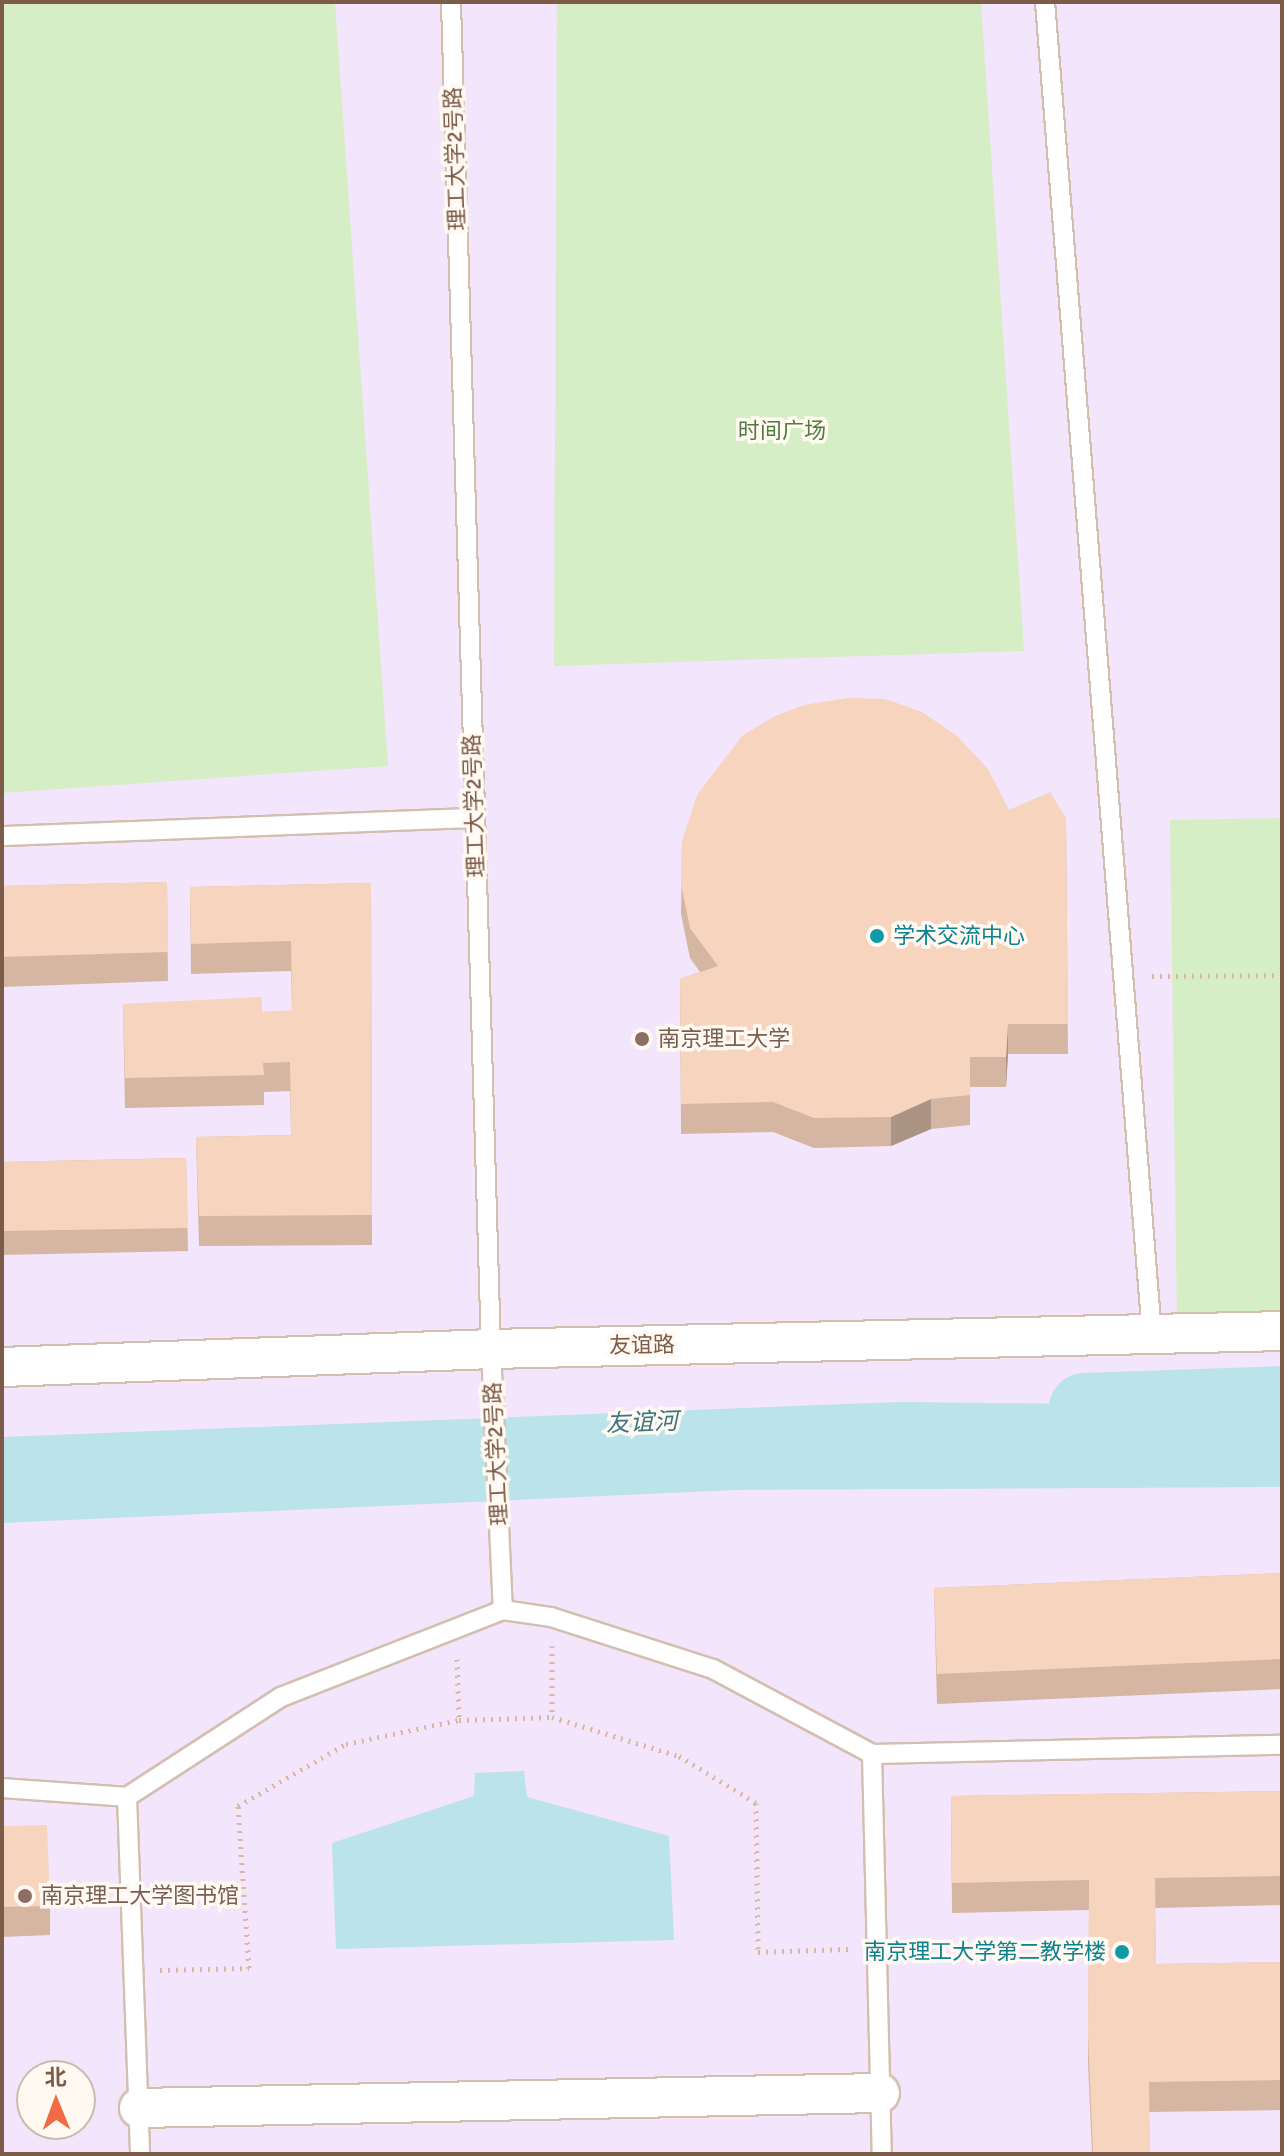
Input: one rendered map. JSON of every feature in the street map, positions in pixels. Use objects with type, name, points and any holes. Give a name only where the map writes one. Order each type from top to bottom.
[{"type":"street","name":"友谊路","points":[[2,1367],[491,1349],[1282,1331]]},
{"type":"street","points":[[139,2108],[880,2093]]},
{"type":"lane","name":"理工大学2号路","points":[[451,2],[491,1349],[503,1610]]},
{"type":"lane","points":[[1045,2],[1152,1334]]},
{"type":"lane","points":[[2,836],[475,818]]},
{"type":"lane","points":[[2,1788],[127,1797],[281,1697],[503,1610],[551,1617],[713,1669],[872,1754],[1282,1745]]},
{"type":"lane","points":[[872,1754],[882,2154]]},
{"type":"lane","points":[[127,1797],[140,2154]]},
{"type":"path","points":[[1123,976],[1282,975]]},
{"type":"path","points":[[551,1617],[552,1717]]},
{"type":"path","points":[[457,1630],[459,1720]]},
{"type":"path","points":[[135,1970],[249,1968],[238,1806],[346,1744],[459,1720],[552,1717],[679,1756],[756,1803],[758,1952],[875,1948]]},
{"type":"shaded area","name":"南京理工大学","points":[[2,2],[1282,2],[1282,2154],[2,2154]]},
{"type":"green space","points":[[2,2],[335,2],[388,766],[2,793]]},
{"type":"green space","name":"时间广场","points":[[557,2],[981,2],[1024,651],[554,666]]},
{"type":"green space","points":[[1282,818],[1282,1319],[1177,1322],[1170,820]]},
{"type":"water","points":[[899,1402],[1282,1406],[1282,1487],[735,1490],[2,1523],[2,1437]]},
{"type":"water","points":[[524,1771],[527,1797],[669,1836],[674,1940],[336,1949],[332,1843],[474,1796],[475,1773]]},
{"type":"building","name":"学术交流中心","points":[[848,698],[885,699],[922,712],[957,736],[988,769],[1009,810],[1050,792],[1066,818],[1068,1024],[1008,1024],[1006,1057],[970,1057],[970,1095],[931,1099],[891,1117],[814,1118],[773,1102],[681,1104],[680,979],[718,966],[690,928],[681,884],[682,841],[697,795],[742,736],[773,717],[804,705]]},
{"type":"building","points":[[167,882],[168,952],[2,957],[2,886]]},
{"type":"building","points":[[371,883],[372,1215],[199,1216],[196,1137],[291,1135],[290,1062],[263,1063],[264,1075],[125,1078],[123,1004],[262,997],[262,1012],[292,1010],[291,941],[191,944],[190,887]]},
{"type":"building","points":[[186,1158],[188,1228],[2,1231],[2,1162]]},
{"type":"building","points":[[1282,1573],[1282,1659],[937,1674],[934,1588]]},
{"type":"building","name":"南京理工大学第二教学楼","points":[[1282,1791],[1282,1876],[1155,1878],[1156,1964],[1282,1962],[1282,2080],[1149,2082],[1150,2154],[1093,2154],[1088,2034],[1089,1880],[952,1883],[951,1796]]},
{"type":"building","name":"南京理工大学图书馆","points":[[47,1825],[50,1906],[2,1907],[2,1826]]},
{"type":"waterway","name":"友谊河","points":[[1084,1408],[1282,1401]]},
{"type":"place","name":"学术交流中心","points":[[877,936]]},
{"type":"place","name":"南京理工大学","points":[[642,1039]]},
{"type":"place","name":"南京理工大学图书馆","points":[[25,1896]]},
{"type":"place","name":"南京理工大学第二教学楼","points":[[1122,1952]]}]
